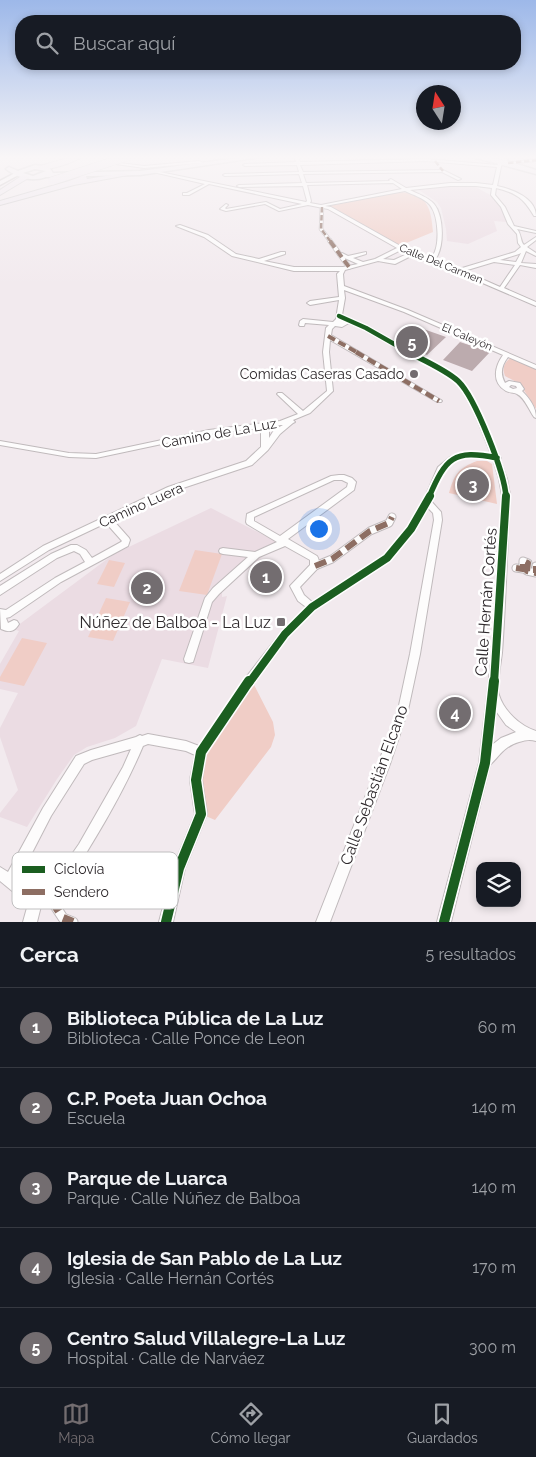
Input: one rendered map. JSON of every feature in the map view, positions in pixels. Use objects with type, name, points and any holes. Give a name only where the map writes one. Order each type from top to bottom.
[{"type":"street","name":"Calle Del Carmen","points":[[284,199],[329,208],[400,249],[459,271],[536,304]]},
{"type":"street","points":[[226,206],[222,209],[226,210],[266,203],[279,210],[306,204],[308,199]]},
{"type":"street","points":[[346,268],[340,254],[321,229],[321,207],[362,199]]},
{"type":"street","points":[[426,199],[435,206],[438,213],[439,249],[436,258],[430,261]]},
{"type":"street","points":[[496,199],[503,207],[512,227],[519,234],[520,243],[536,255]]},
{"type":"street","points":[[524,199],[536,215]]},
{"type":"street","points":[[178,226],[206,236],[234,255],[294,269],[346,268],[377,260],[400,249]]},
{"type":"street","points":[[512,227],[536,232]]},
{"type":"street","points":[[459,271],[517,253],[536,238]]},
{"type":"street","points":[[501,289],[518,264],[525,248]]},
{"type":"street","points":[[260,260],[283,253]]},
{"type":"street","points":[[340,254],[363,264]]},
{"type":"street","points":[[350,257],[364,254]]},
{"type":"street","points":[[377,260],[395,262],[411,254]]},
{"type":"street","points":[[492,260],[536,266]]},
{"type":"street","points":[[339,316],[342,298],[340,274],[346,268]]},
{"type":"street","name":"El Caleyón","points":[[342,287],[406,311],[536,367]]},
{"type":"street","points":[[310,303],[342,298]]},
{"type":"street","name":"Calle Hernán Cortés","points":[[339,316],[363,327],[456,380],[468,392],[497,458],[506,495],[494,695],[483,777],[444,922]]},
{"type":"street","name":"Camino de La Luz","points":[[0,443],[69,455],[96,456],[209,432],[281,423],[308,412],[330,391],[326,352],[328,334],[339,320],[339,316]]},
{"type":"street","points":[[334,325],[342,324],[349,320]]},
{"type":"street","points":[[305,324],[363,327]]},
{"type":"street","points":[[328,334],[436,403]]},
{"type":"street","points":[[507,354],[500,360],[498,373],[507,385],[519,385],[521,389],[518,391],[526,399],[536,416]]},
{"type":"street","points":[[280,394],[302,414]]},
{"type":"street","name":"Camino Luera","points":[[0,578],[46,548],[171,489],[249,462],[265,448],[277,432],[302,414]]},
{"type":"street","points":[[263,426],[265,431],[265,448]]},
{"type":"street","points":[[178,872],[201,814],[196,780],[201,752],[251,679],[285,634],[312,607],[387,558],[411,529],[441,469],[453,459],[478,454],[492,446]]},
{"type":"street","points":[[478,454],[497,458]]},
{"type":"street","points":[[189,660],[208,602],[216,590],[256,555],[284,541],[351,488],[352,482],[348,478],[339,476],[330,479],[250,516],[250,522],[262,531],[284,541],[314,558],[314,566]]},
{"type":"street","name":"Calle Sebastián Elcano","points":[[323,922],[403,710],[416,654],[438,520],[437,512],[426,502]]},
{"type":"street","points":[[312,607],[301,598],[295,586],[314,566],[332,560],[370,531],[390,523],[392,517]]},
{"type":"street","points":[[14,624],[6,628],[1,621],[1,614],[7,614],[20,607],[58,580],[125,544],[126,540],[107,519]]},
{"type":"street","points":[[0,591],[48,560],[74,547],[84,552],[90,562]]},
{"type":"street","points":[[223,551],[256,555]]},
{"type":"street","points":[[516,568],[523,569],[523,561],[528,562],[527,571],[536,573],[536,566]]},
{"type":"street","points":[[494,695],[503,715],[513,724],[533,735]]},
{"type":"street","points":[[485,763],[499,745],[506,740],[533,735]]},
{"type":"street","points":[[21,852],[80,760],[148,739],[186,746],[201,752]]},
{"type":"street","points":[[80,852],[127,771],[140,740]]},
{"type":"street","points":[[5,877],[12,866]]},
{"type":"street","points":[[30,922],[34,909]]},
{"type":"street","points":[[57,909],[63,918],[73,922]]},
{"type":"street","points":[[166,922],[169,909]]},
{"type":"shaded area","points":[[364,199],[422,199],[429,209],[433,232],[399,246],[329,206]]},
{"type":"shaded area","points":[[433,199],[494,199],[502,209],[507,222],[494,221],[497,231],[468,244],[447,241],[441,208]]},
{"type":"shaded area","points":[[511,358],[536,369],[536,409],[520,384],[505,376],[504,366]]},
{"type":"shaded area","points":[[477,461],[487,461],[492,464],[497,504],[449,493],[453,481],[461,469]]},
{"type":"shaded area","points":[[211,508],[281,544],[268,552],[222,591],[222,597],[227,596],[208,668],[162,659],[136,726],[115,738],[87,747],[74,755],[27,827],[0,817],[0,813],[18,790],[0,737],[0,728],[18,693],[0,689],[0,664],[19,631],[13,629],[114,554]]},
{"type":"shaded area","points":[[195,550],[222,554],[207,595],[179,591]]},
{"type":"shaded area","points":[[109,560],[125,563],[114,587],[97,584]]},
{"type":"shaded area","points":[[106,598],[130,602],[113,641],[88,637]]},
{"type":"shaded area","points":[[22,638],[47,643],[24,686],[0,681],[0,677]]},
{"type":"shaded area","points":[[251,679],[273,722],[275,735],[271,747],[215,820],[201,814],[201,752]]},
{"type":"building","points":[[412,325],[446,337],[427,355],[395,338]]},
{"type":"building","points":[[460,342],[490,352],[472,371],[443,360]]},
{"type":"marked path","points":[[322,207],[321,229],[349,267]]},
{"type":"marked path","points":[[328,336],[439,401]]},
{"type":"marked path","points":[[315,566],[332,559],[370,531],[389,523],[392,517]]},
{"type":"marked path","points":[[516,568],[523,569],[523,561],[528,563],[527,571],[536,573],[536,566]]},
{"type":"marked path","points":[[57,909],[63,918],[73,922]]},
{"type":"cycle path","points":[[339,316],[366,328],[457,380],[471,399],[498,464],[505,487],[497,652],[485,763],[444,922]]},
{"type":"cycle path","points":[[178,872],[201,814],[196,780],[201,752],[251,679],[285,634],[312,607],[387,558],[411,529],[427,502],[441,469],[453,459],[464,455],[478,454],[497,458]]},
{"type":"cycle path","points":[[166,922],[169,909]]},
{"type":"place","name":"Centro Salud Villalegre-La Luz","points":[[412,342]]},
{"type":"place","name":"Comidas Caseras Casado","points":[[414,374]]},
{"type":"place","name":"Parque de Luarca","points":[[473,485]]},
{"type":"place","name":"Biblioteca Pública de La Luz","points":[[266,577]]},
{"type":"place","name":"C.P. Poeta Juan Ochoa","points":[[147,588]]},
{"type":"place","name":"Núñez de Balboa - La Luz","points":[[281,622]]},
{"type":"place","name":"Iglesia de San Pablo de La Luz","points":[[455,713]]}]
